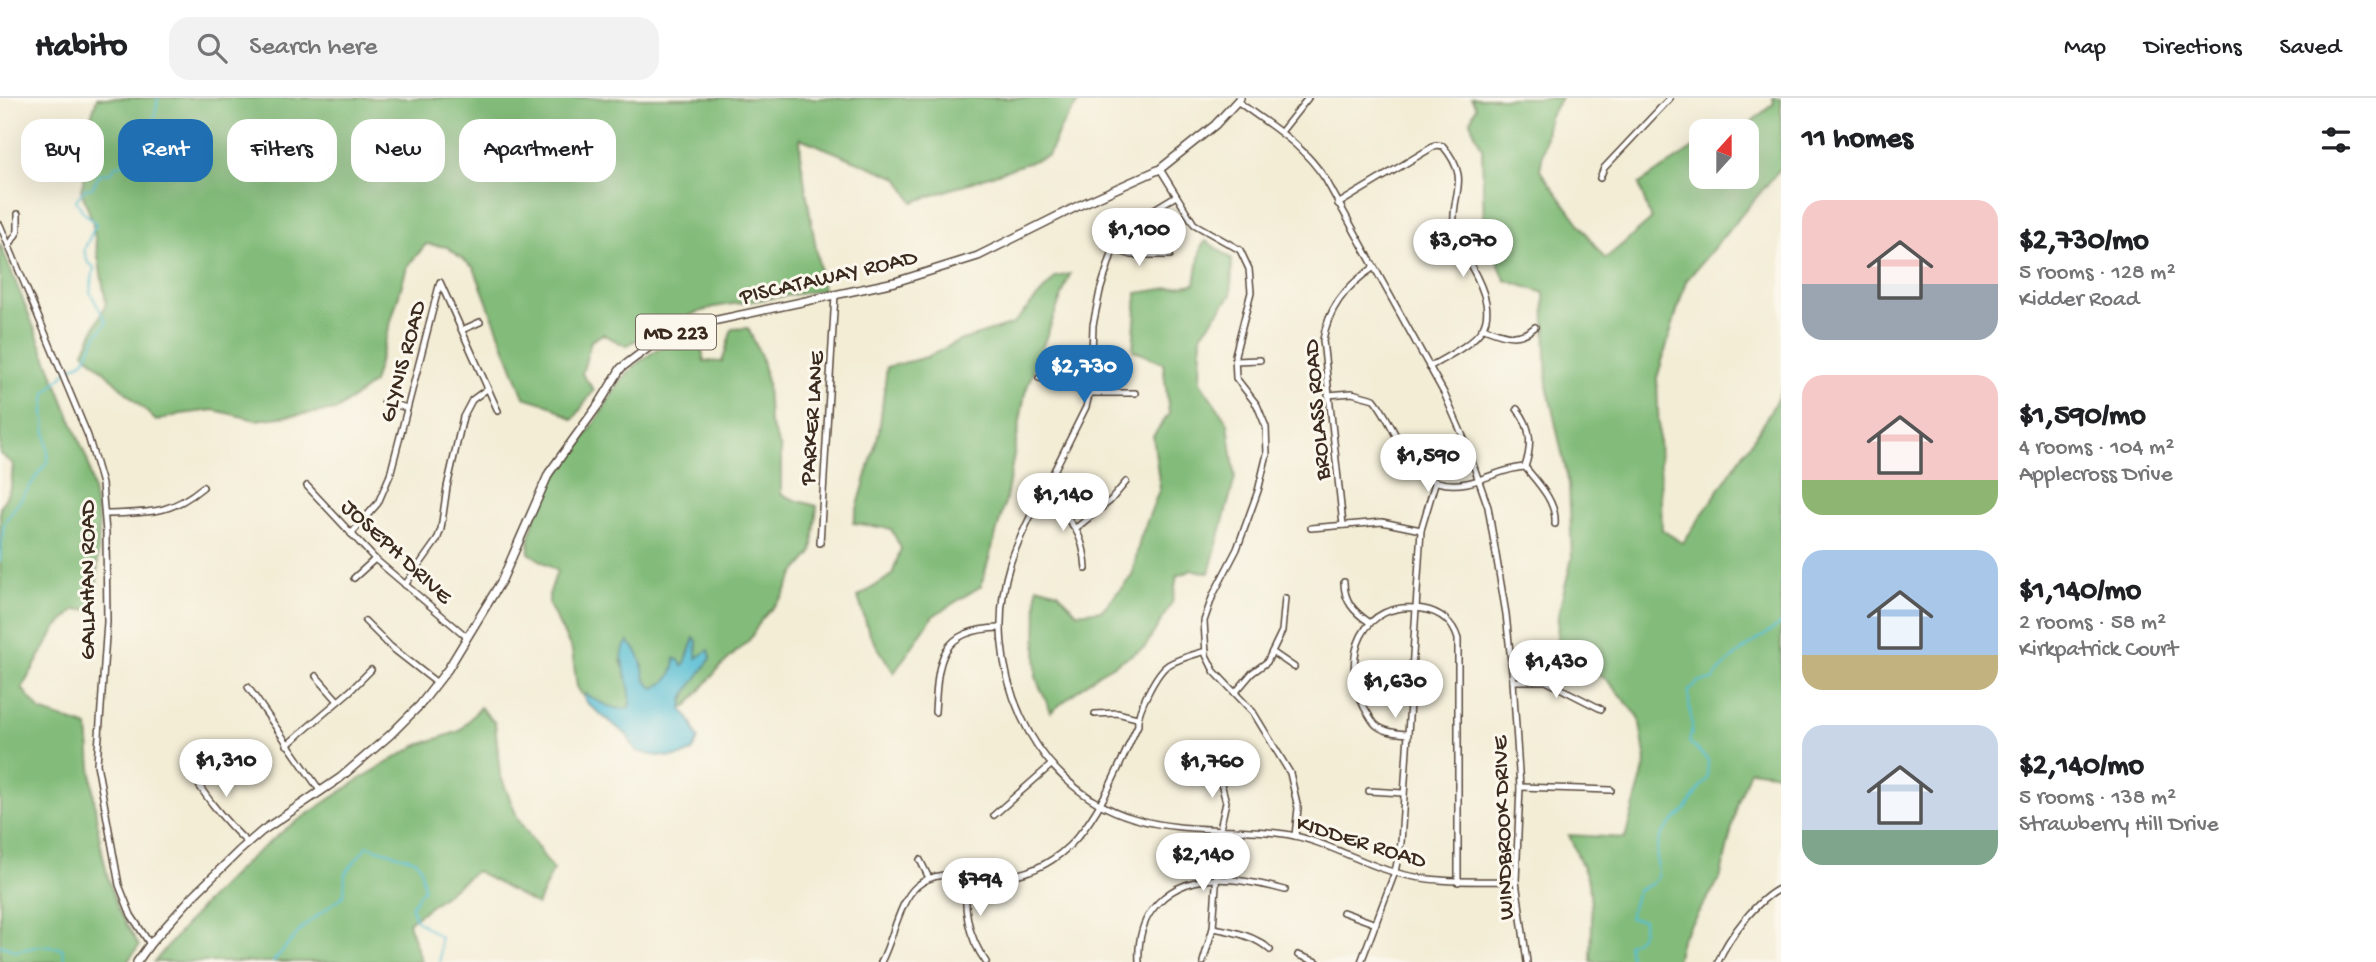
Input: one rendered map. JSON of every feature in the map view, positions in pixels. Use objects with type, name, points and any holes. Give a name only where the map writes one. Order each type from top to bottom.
[{"type":"main road","name":"PISCATAWAY ROAD","points":[[138,962],[150,944],[193,896],[248,843],[321,792],[390,735],[420,705],[467,637],[509,565],[546,478],[625,363],[670,334],[694,325],[895,282],[961,263],[1160,169],[1215,125],[1239,100]]},
{"type":"street","points":[[1281,132],[1308,98]]},
{"type":"street","points":[[1600,178],[1604,169],[1670,98]]},
{"type":"street","name":"WINDBROOK DRIVE","points":[[1239,100],[1303,150],[1317,166],[1429,367],[1455,418],[1479,480],[1488,507],[1495,544],[1513,681],[1520,787],[1516,881],[1527,962]]},
{"type":"street","points":[[1338,204],[1434,146],[1444,147],[1460,180],[1453,211],[1454,230],[1483,289],[1487,304],[1484,328],[1465,347],[1429,367]]},
{"type":"street","points":[[1160,169],[1194,223],[1240,250],[1250,269],[1251,292],[1235,361],[1236,378],[1257,405],[1266,427],[1267,454],[1258,491],[1237,549],[1213,596],[1204,621],[1206,651],[1214,671],[1253,712],[1290,773],[1298,808],[1295,836]]},
{"type":"street","name":"KIDDER ROAD","points":[[1176,196],[1129,225],[1113,248],[1093,325],[1090,393],[1086,407],[1011,562],[1001,628],[1005,669],[1016,706],[1028,731],[1051,765],[1072,785],[1099,805],[1132,818],[1152,823],[1295,836],[1416,878],[1458,882],[1516,881]]},
{"type":"street","points":[[9,246],[18,231],[18,214]]},
{"type":"street","name":"GALLAHAN ROAD","points":[[0,225],[97,464],[106,514],[107,622],[97,764],[119,885],[131,915],[150,944]]},
{"type":"street","points":[[1113,248],[1132,254],[1170,255]]},
{"type":"street","name":"BROLASS ROAD","points":[[1343,525],[1323,340],[1325,326],[1334,307],[1359,277],[1373,268]]},
{"type":"street","name":"GLYNIS ROAD","points":[[351,534],[368,517],[384,491],[440,282],[498,411]]},
{"type":"street","name":"PARKER LANE","points":[[820,543],[835,295]]},
{"type":"street","points":[[462,330],[480,322]]},
{"type":"street","points":[[1484,328],[1513,337],[1523,336],[1535,327]]},
{"type":"street","points":[[1235,361],[1260,360]]},
{"type":"street","points":[[1039,378],[1090,393],[1135,393]]},
{"type":"street","points":[[405,584],[437,540],[463,417],[472,400],[487,388]]},
{"type":"street","points":[[1328,395],[1352,393],[1374,399],[1407,456],[1418,470],[1435,483],[1457,484],[1525,467]]},
{"type":"street","points":[[384,401],[407,408]]},
{"type":"street","points":[[1517,409],[1531,443],[1525,467]]},
{"type":"street","points":[[1525,467],[1553,507],[1555,524]]},
{"type":"street","points":[[1076,528],[1110,501],[1126,482]]},
{"type":"street","points":[[1361,962],[1395,872],[1401,843],[1421,530],[1435,483]]},
{"type":"street","name":"JOSEPH DRIVE","points":[[307,486],[375,559],[467,637]]},
{"type":"street","points":[[106,514],[172,508],[202,487]]},
{"type":"street","points":[[1040,498],[1059,510],[1076,528],[1084,551],[1086,569]]},
{"type":"street","points":[[1311,528],[1389,523],[1421,530]]},
{"type":"street","points":[[354,578],[375,559]]},
{"type":"street","points":[[1343,582],[1351,607],[1369,622]]},
{"type":"street","points":[[1235,693],[1252,673],[1267,662],[1282,631],[1285,598]]},
{"type":"street","points":[[1407,734],[1377,726],[1359,697],[1355,677],[1355,653],[1369,622],[1375,617],[1388,611],[1415,608],[1432,612],[1449,621],[1459,642],[1458,882]]},
{"type":"street","points":[[365,621],[391,647],[437,683]]},
{"type":"street","points":[[935,712],[938,668],[948,647],[958,638],[973,631],[1001,628]]},
{"type":"street","points":[[880,962],[891,942],[905,901],[929,878],[947,874],[991,877],[1014,875],[1042,866],[1077,840],[1099,805],[1138,724],[1137,718],[1147,694],[1165,666],[1206,651]]},
{"type":"street","points":[[1272,652],[1294,667]]},
{"type":"street","points":[[287,745],[371,670]]},
{"type":"street","points":[[316,676],[338,701]]},
{"type":"street","points":[[1513,681],[1546,681],[1601,709]]},
{"type":"street","points":[[248,688],[321,792]]},
{"type":"street","points":[[1095,714],[1117,713],[1137,718]]},
{"type":"street","points":[[191,752],[188,762],[196,779],[229,826],[248,843]]},
{"type":"street","points":[[993,815],[1051,765]]},
{"type":"street","points":[[1203,962],[1213,928],[1220,829],[1226,802],[1223,787],[1213,768]]},
{"type":"street","points":[[1520,787],[1611,790]]},
{"type":"street","points":[[1369,791],[1403,793]]},
{"type":"street","points":[[920,860],[929,878]]},
{"type":"street","points":[[968,876],[965,898],[968,924],[974,942],[986,962]]},
{"type":"street","points":[[1139,962],[1139,941],[1149,914],[1162,898],[1182,885],[1196,880],[1217,879],[1285,890]]},
{"type":"street","points":[[1718,962],[1757,906],[1781,888]]},
{"type":"street","points":[[1343,912],[1376,924]]},
{"type":"street","points":[[1213,928],[1248,937],[1263,943],[1270,950]]},
{"type":"street","points":[[1298,955],[1317,962]]},
{"type":"green space","points":[[97,98],[1080,98],[1060,129],[1048,156],[913,202],[898,178],[800,138],[801,161],[823,290],[714,307],[661,325],[626,346],[603,334],[591,341],[582,374],[594,390],[573,420],[550,405],[524,397],[474,268],[447,247],[426,244],[407,267],[373,383],[337,410],[256,420],[214,410],[181,414],[156,421],[84,352],[106,303],[92,220],[81,190],[83,182],[104,182],[104,119],[91,119]]},
{"type":"green space","points":[[1471,98],[1561,98],[1549,117],[1540,170],[1605,259],[1651,220],[1639,184],[1689,151],[1689,189],[1759,189],[1759,119],[1755,119],[1774,103],[1773,98],[1781,98],[1781,168],[1686,281],[1657,378],[1662,530],[1683,543],[1758,432],[1781,392],[1781,774],[1750,770],[1738,802],[1720,879],[1681,939],[1676,962],[1591,962],[1589,882],[1569,835],[1625,838],[1646,762],[1639,717],[1607,680],[1557,648],[1558,615],[1572,558],[1569,485],[1547,385],[1544,293],[1505,280],[1484,227],[1482,148],[1470,122],[1476,107]]},
{"type":"green space","points":[[1206,241],[1232,259],[1231,295],[1201,335],[1200,382],[1228,423],[1235,478],[1209,573],[1192,570],[1177,576],[1172,603],[1145,647],[1098,674],[1051,712],[1036,678],[1037,586],[1058,592],[1077,613],[1102,610],[1132,576],[1140,539],[1160,488],[1153,436],[1169,414],[1163,363],[1133,350],[1137,293],[1195,284],[1201,247]]},
{"type":"green space","points":[[0,243],[88,462],[99,525],[96,609],[75,610],[56,628],[22,688],[40,711],[88,727],[94,796],[105,865],[118,908],[139,946],[127,962],[0,962],[0,508],[11,487],[13,464],[0,454]]},
{"type":"green space","points":[[1070,274],[1025,393],[1006,499],[981,586],[933,616],[894,673],[869,633],[858,597],[892,575],[901,548],[891,529],[853,523],[879,432],[887,367],[927,357],[959,341],[1013,324],[1056,277]]},
{"type":"green space","points":[[748,328],[761,356],[767,382],[769,421],[781,449],[781,494],[817,506],[812,553],[794,574],[783,596],[761,620],[750,639],[682,709],[703,656],[697,658],[695,655],[697,641],[694,638],[685,663],[682,666],[675,659],[669,678],[653,688],[644,678],[643,665],[621,661],[629,684],[629,708],[612,707],[586,695],[584,698],[577,687],[572,650],[549,605],[549,595],[557,571],[529,553],[531,530],[540,504],[560,468],[585,437],[622,380],[637,364],[666,345],[699,334],[704,361],[722,362],[732,329]]},
{"type":"green space","points":[[480,707],[495,723],[500,774],[518,819],[553,870],[537,905],[476,871],[408,923],[422,962],[154,962],[203,905],[249,859],[287,828],[360,779],[416,746],[460,731]]},
{"type":"water","points":[[694,638],[697,641],[696,658],[709,650],[711,658],[684,696],[682,709],[692,723],[698,739],[694,749],[688,754],[674,757],[636,751],[627,735],[589,705],[584,698],[585,694],[612,707],[629,708],[630,690],[622,657],[628,641],[639,656],[646,680],[654,688],[669,677],[675,659],[679,660],[682,666],[685,663]]},
{"type":"waterway","points":[[0,561],[4,523],[47,462],[44,411],[46,393],[69,369],[84,361],[98,333],[107,323],[90,292],[94,267],[88,263],[84,250],[96,224],[83,212],[76,200],[85,189],[92,188],[100,174],[111,173],[116,165],[128,161],[130,153],[143,142],[151,129],[158,98]]},
{"type":"waterway","points":[[1631,962],[1628,944],[1639,937],[1643,929],[1643,920],[1629,918],[1637,891],[1658,878],[1657,853],[1662,834],[1685,810],[1707,779],[1708,760],[1689,742],[1692,729],[1689,691],[1698,682],[1713,680],[1735,656],[1781,624]]},
{"type":"waterway","points":[[273,962],[304,926],[344,895],[345,874],[367,846],[415,860],[420,866],[424,888],[411,906],[416,920],[440,937],[440,962]]},
{"type":"waterway","points":[[0,945],[16,951],[40,946],[62,948],[65,962]]}]
